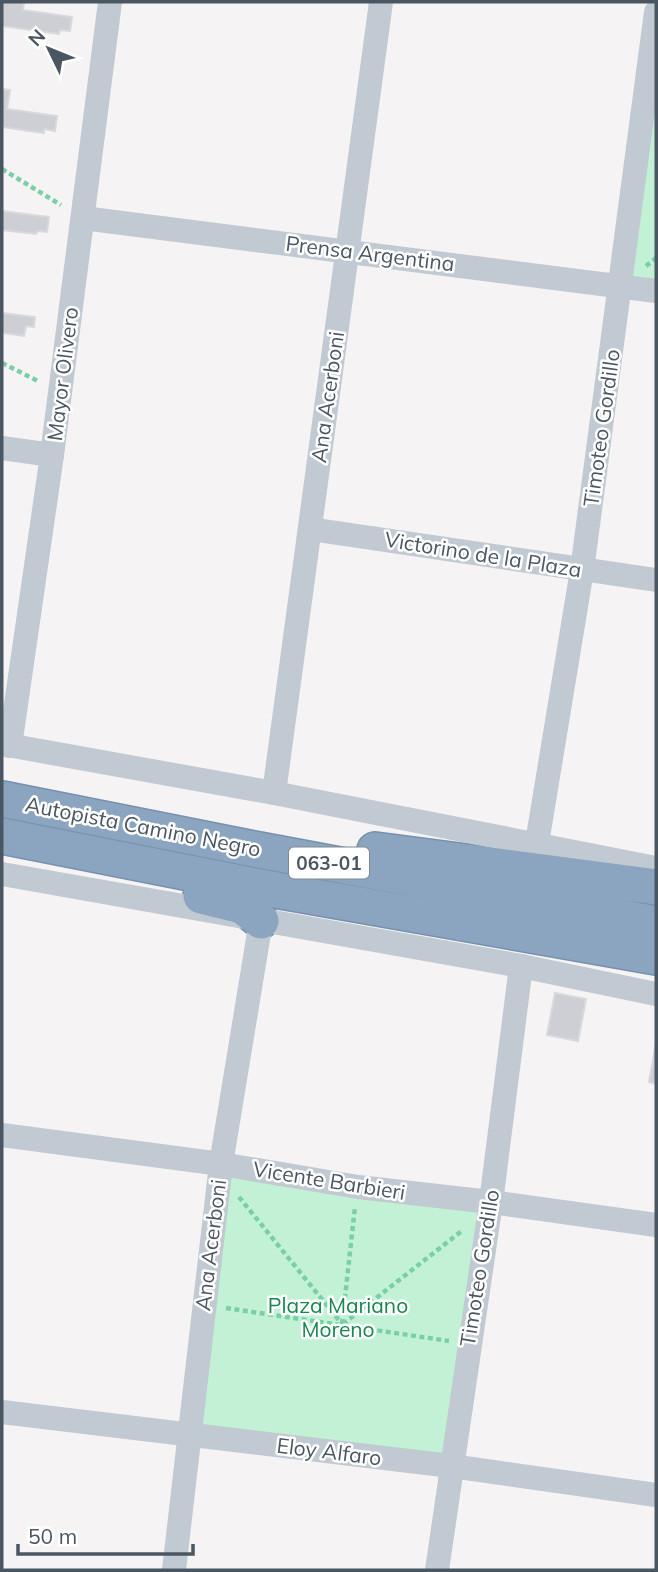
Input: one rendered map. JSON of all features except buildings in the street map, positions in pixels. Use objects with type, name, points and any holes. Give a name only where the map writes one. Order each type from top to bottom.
[{"type":"highway","name":"Autopista Camino Negro","points":[[2,799],[656,924]]},
{"type":"highway","name":"Autopista Camino Negro","points":[[8,838],[281,891],[656,957]]},
{"type":"highway","points":[[8,838],[90,871],[242,906],[261,921]]},
{"type":"highway","points":[[259,850],[386,850],[656,887]]},
{"type":"street","name":"Mayor Olivero","points":[[6,745],[52,455],[110,2]]},
{"type":"street","name":"Ana Acerboni","points":[[274,793],[382,2]]},
{"type":"street","name":"Timoteo Gordillo","points":[[537,843],[582,570],[656,12]]},
{"type":"street","name":"Prensa Argentina","points":[[83,218],[656,291]]},
{"type":"street","points":[[2,448],[52,455]]},
{"type":"street","name":"Victorino de la Plaza","points":[[310,529],[656,580]]},
{"type":"street","points":[[6,745],[274,793],[656,868]]},
{"type":"street","points":[[2,874],[521,966],[656,994]]},
{"type":"street","name":"Ana Acerboni","points":[[174,1570],[221,1169],[261,921]]},
{"type":"street","name":"Timoteo Gordillo","points":[[437,1570],[468,1344],[491,1202],[521,966]]},
{"type":"street","name":"Vicente Barbieri","points":[[2,1135],[221,1169],[491,1202],[656,1226]]},
{"type":"street","name":"Eloy Alfaro","points":[[2,1412],[451,1466],[656,1494]]},
{"type":"path","points":[[2,169],[83,218]]},
{"type":"path","points":[[2,363],[60,393]]},
{"type":"path","points":[[221,1169],[342,1325]]},
{"type":"path","points":[[342,1325],[358,1187]]},
{"type":"path","points":[[342,1325],[469,1225],[487,1228]]},
{"type":"path","points":[[204,1305],[468,1344]]},
{"type":"green space","points":[[656,12],[656,291],[621,286]]},
{"type":"green space","name":"Plaza Mariano Moreno","points":[[221,1174],[491,1202],[451,1466],[188,1436]]}]
